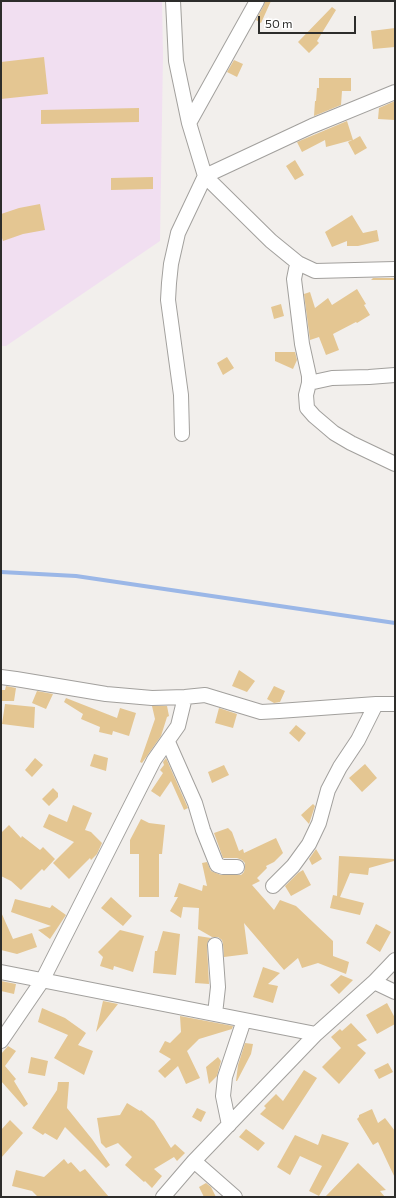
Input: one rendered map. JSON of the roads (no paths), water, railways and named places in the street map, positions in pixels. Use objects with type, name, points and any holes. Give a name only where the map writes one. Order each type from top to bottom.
[{"type":"street","points":[[173,1],[176,61],[190,123],[205,176],[271,241],[298,263],[315,271],[395,269]]},
{"type":"street","points":[[190,123],[257,1]]},
{"type":"street","points":[[182,434],[181,395],[168,300],[169,283],[171,264],[178,232],[205,176],[312,126],[395,92]]},
{"type":"street","points":[[298,263],[294,279],[302,344],[309,376],[306,395],[307,408],[334,433],[351,443],[395,464]]},
{"type":"street","points":[[309,382],[332,378],[395,375]]},
{"type":"street","points":[[1,677],[106,694],[152,698],[205,695],[261,712],[395,704]]},
{"type":"street","points":[[1,1041],[42,981],[154,760],[178,726],[185,697]]},
{"type":"street","points":[[273,886],[293,866],[309,844],[319,824],[328,790],[340,767],[358,740],[376,704]]},
{"type":"street","points":[[168,742],[195,803],[203,830],[217,864],[222,867],[237,867]]},
{"type":"street","points":[[215,945],[218,987],[215,1014]]},
{"type":"street","points":[[163,1197],[194,1161],[316,1034],[374,982],[395,960]]},
{"type":"street","points":[[1,972],[316,1034]]},
{"type":"street","points":[[374,982],[395,992]]},
{"type":"street","points":[[229,1125],[223,1096],[225,1077],[244,1020]]},
{"type":"street","points":[[194,1161],[235,1197]]},
{"type":"waterway","points":[[1,572],[76,576],[395,623]]}]
